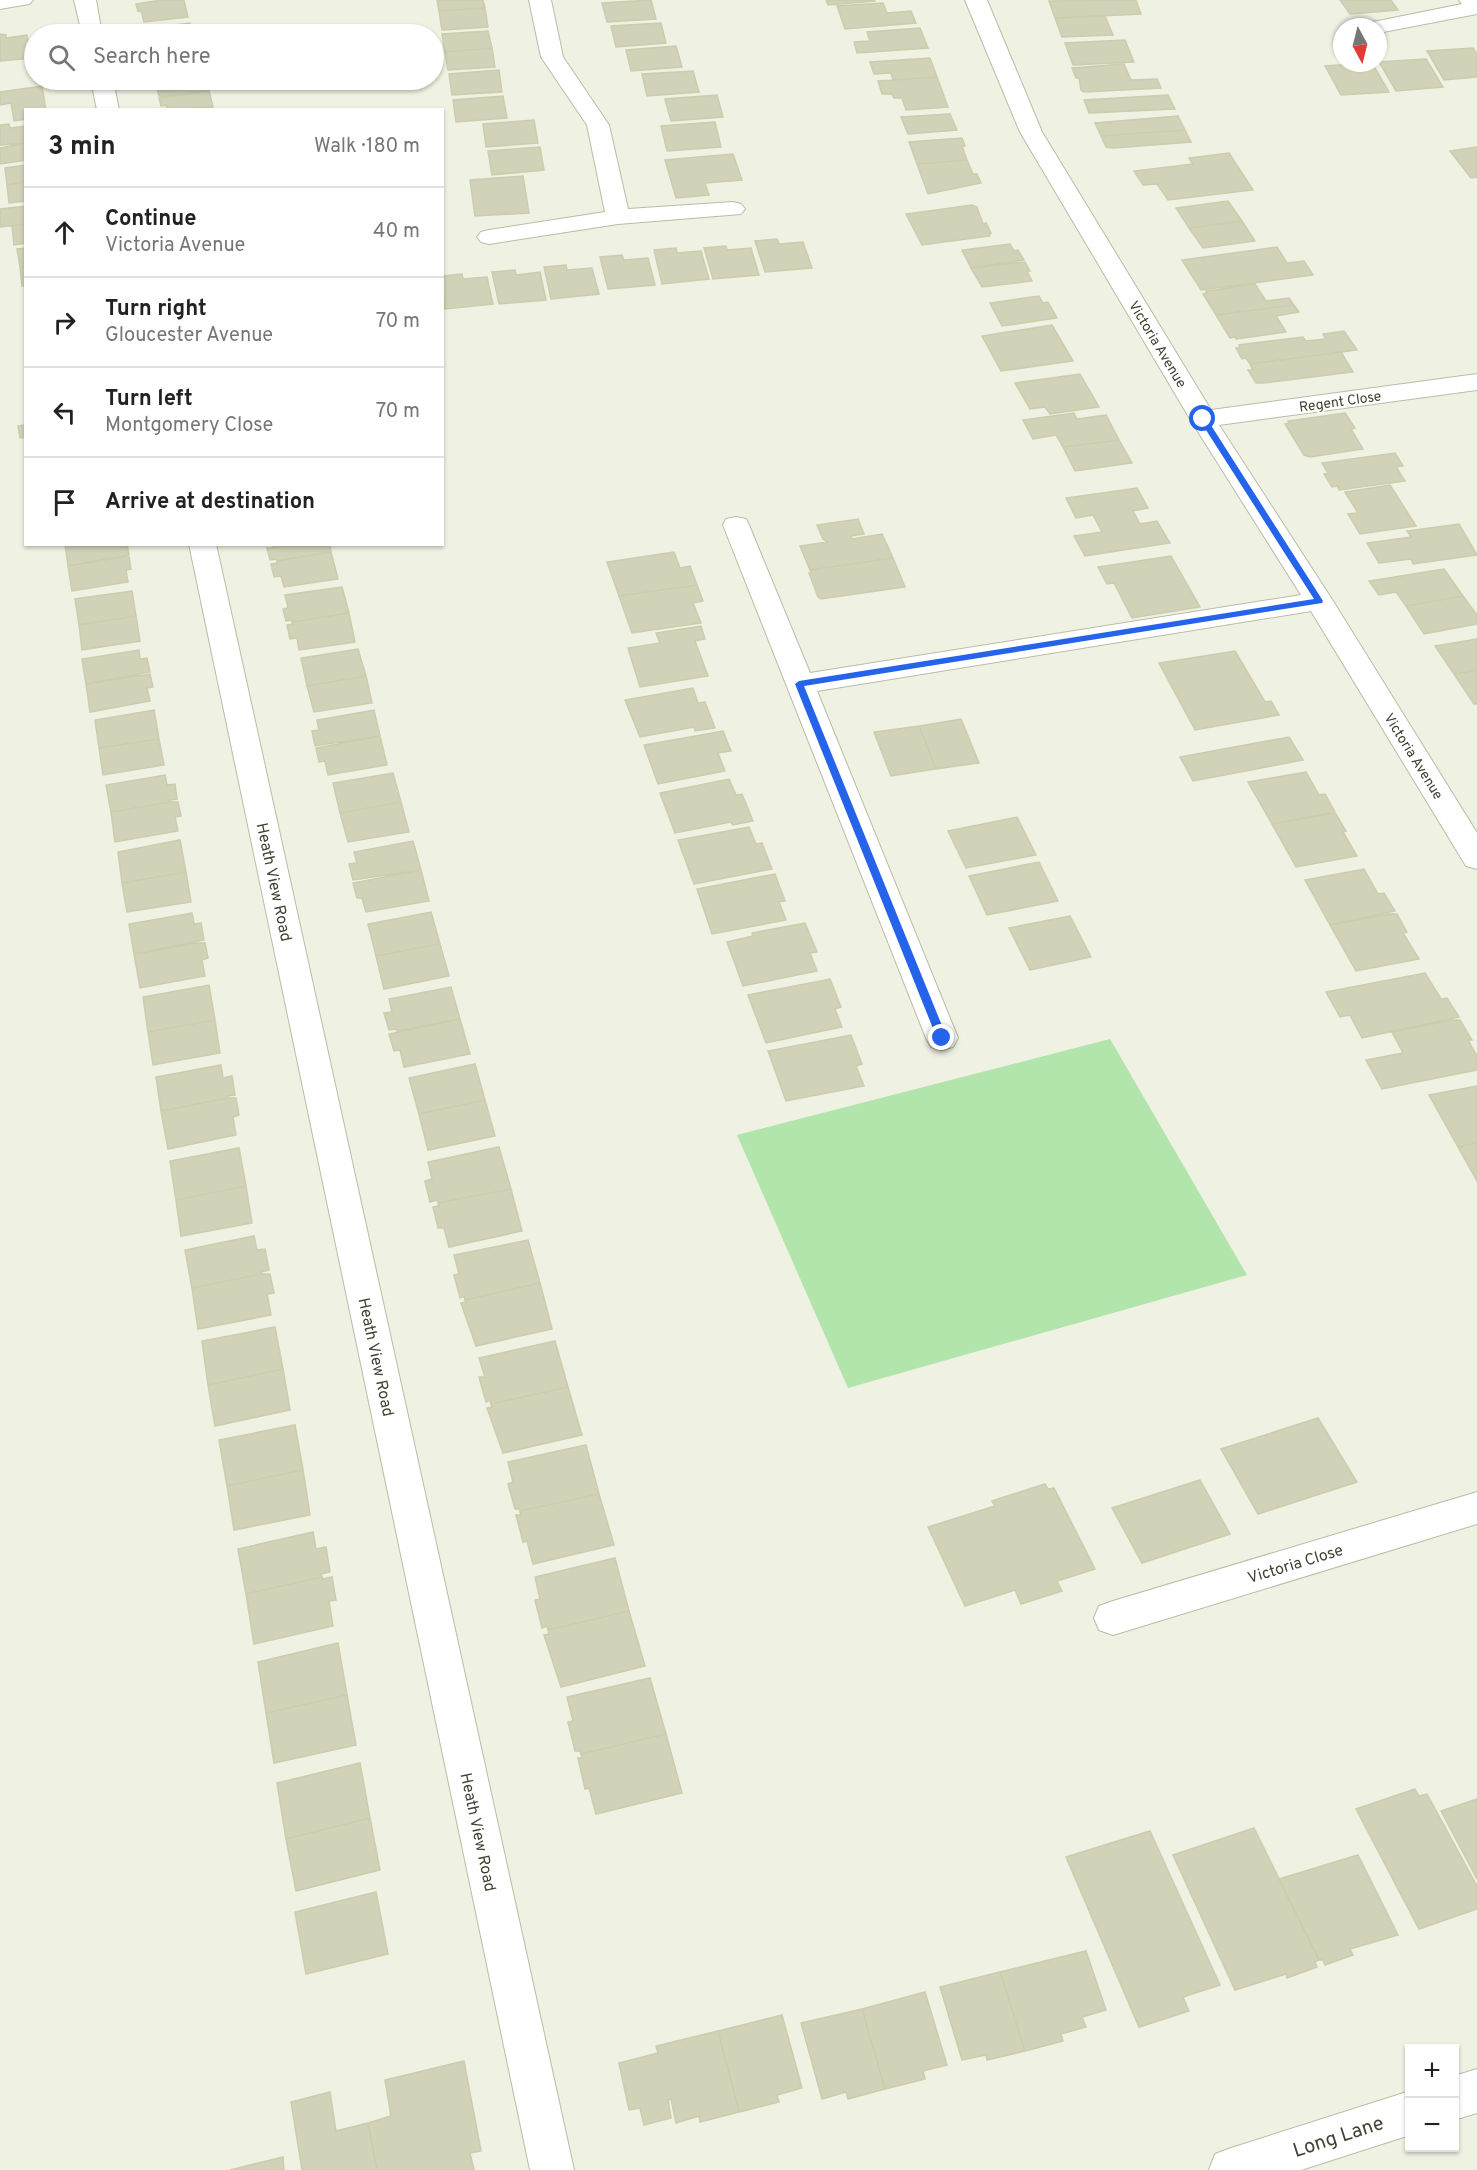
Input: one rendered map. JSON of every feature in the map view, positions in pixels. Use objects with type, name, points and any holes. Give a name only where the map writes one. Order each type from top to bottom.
[{"type":"street","points":[[0,3],[22,0]]},
{"type":"street","points":[[85,0],[90,24]]},
{"type":"street","points":[[540,0],[552,57],[598,125],[618,217]]},
{"type":"street","name":"Victoria Avenue","points":[[976,0],[1031,132],[1203,419],[1319,601],[1477,858]]},
{"type":"street","points":[[1387,25],[1475,8],[1470,0]]},
{"type":"street","points":[[104,90],[108,108]]},
{"type":"street","points":[[489,237],[618,217],[733,209]]},
{"type":"street","name":"Regent Close","points":[[1203,419],[1477,382]]},
{"type":"street","points":[[736,525],[942,1038]]},
{"type":"street","name":"Heath View Road","points":[[202,546],[552,2170]]},
{"type":"street","points":[[799,684],[1319,601]]},
{"type":"street","name":"Victoria Close","points":[[1113,1618],[1477,1508]]},
{"type":"street","points":[[1459,2097],[1477,2091]]},
{"type":"street","name":"Long Lane","points":[[1231,2170],[1405,2115]]},
{"type":"green space","points":[[1110,1039],[1247,1275],[848,1388],[737,1135]]},
{"type":"building","points":[[162,0],[184,0],[188,17],[144,22],[141,10],[138,11],[136,4]]},
{"type":"building","points":[[437,0],[483,0],[485,8],[439,11]]},
{"type":"building","points":[[651,0],[656,19],[607,22],[602,3]]},
{"type":"building","points":[[826,0],[875,0],[875,1],[828,5]]},
{"type":"building","points":[[1136,0],[1141,14],[1055,18],[1049,1]]},
{"type":"building","points":[[1340,0],[1391,0],[1398,10],[1350,14]]},
{"type":"building","points":[[883,3],[887,13],[911,11],[916,23],[845,29],[837,6]]},
{"type":"building","points":[[485,8],[488,27],[444,30],[439,11]]},
{"type":"building","points":[[1105,16],[1113,35],[1062,37],[1055,18]]},
{"type":"building","points":[[661,23],[666,43],[616,47],[611,26]]},
{"type":"building","points":[[920,28],[928,48],[857,53],[854,42],[870,41],[867,32]]},
{"type":"building","points":[[488,31],[492,48],[445,52],[444,34]]},
{"type":"building","points":[[0,34],[6,35],[6,38],[24,35],[24,59],[0,61]]},
{"type":"building","points":[[1125,40],[1134,62],[1073,65],[1065,43]]},
{"type":"building","points":[[676,46],[682,67],[631,71],[626,50]]},
{"type":"building","points":[[492,48],[495,67],[448,70],[445,52]]},
{"type":"building","points":[[1473,48],[1477,54],[1477,77],[1444,80],[1427,51]]},
{"type":"building","points":[[930,58],[937,77],[893,80],[891,73],[874,74],[870,62]]},
{"type":"building","points":[[1426,59],[1443,87],[1396,91],[1385,72],[1387,72],[1387,61]]},
{"type":"building","points":[[1124,64],[1131,80],[1157,79],[1161,88],[1084,92],[1072,68]]},
{"type":"building","points":[[1333,65],[1333,72],[1377,72],[1389,92],[1341,95],[1325,66]]},
{"type":"building","points":[[499,70],[502,92],[452,95],[449,74]]},
{"type":"building","points":[[693,71],[699,92],[647,96],[642,74]]},
{"type":"building","points":[[937,77],[948,107],[906,110],[902,98],[894,98],[892,94],[882,94],[878,81]]},
{"type":"building","points":[[24,89],[43,90],[46,108],[24,108],[24,119],[14,121],[11,103],[0,105],[0,92]]},
{"type":"building","points":[[158,90],[209,91],[164,96],[159,96]]},
{"type":"building","points":[[209,91],[213,107],[167,108],[166,105],[161,106],[159,98]]},
{"type":"building","points":[[717,95],[723,117],[671,121],[665,99]]},
{"type":"building","points":[[1168,95],[1175,109],[1089,113],[1084,100]]},
{"type":"building","points":[[503,96],[507,118],[456,122],[453,100]]},
{"type":"building","points":[[950,114],[957,130],[908,134],[901,117]]},
{"type":"building","points":[[1178,116],[1185,130],[1101,136],[1095,123]]},
{"type":"building","points":[[534,120],[538,143],[486,147],[483,124]]},
{"type":"building","points":[[715,122],[721,147],[667,151],[661,126]]},
{"type":"building","points":[[9,124],[10,128],[24,126],[24,143],[0,145],[0,125]]},
{"type":"building","points":[[1185,130],[1191,142],[1114,148],[1106,147],[1101,136]]},
{"type":"building","points":[[962,138],[967,160],[917,164],[909,142]]},
{"type":"building","points":[[24,143],[24,160],[0,164],[0,148]]},
{"type":"building","points":[[540,147],[544,170],[492,175],[488,151]]},
{"type":"building","points":[[1477,147],[1477,177],[1471,178],[1450,151]]},
{"type":"building","points":[[1229,153],[1253,190],[1168,200],[1157,184],[1143,185],[1134,171],[1193,164],[1189,158]]},
{"type":"building","points":[[733,154],[742,180],[705,183],[709,195],[676,198],[665,160]]},
{"type":"building","points":[[967,160],[973,174],[977,174],[981,183],[928,194],[917,164]]},
{"type":"building","points":[[24,165],[24,182],[7,185],[5,168]]},
{"type":"building","points":[[523,176],[529,213],[475,216],[470,180]]},
{"type":"building","points":[[24,182],[24,201],[9,203],[7,185]]},
{"type":"building","points":[[1228,201],[1242,221],[1189,228],[1176,208]]},
{"type":"building","points":[[972,205],[977,207],[983,224],[986,223],[991,233],[989,233],[990,236],[922,245],[906,214]]},
{"type":"building","points":[[24,206],[24,224],[0,227],[0,209]]},
{"type":"building","points":[[1242,221],[1255,241],[1203,248],[1189,228]]},
{"type":"building","points":[[24,224],[24,243],[14,245],[12,226]]},
{"type":"building","points":[[777,239],[779,244],[803,242],[812,268],[765,272],[755,241]]},
{"type":"building","points":[[1010,244],[1014,251],[1018,250],[1024,260],[971,268],[962,250]]},
{"type":"building","points":[[726,246],[727,250],[751,248],[759,275],[713,279],[704,248]]},
{"type":"building","points":[[1277,247],[1287,263],[1304,261],[1313,275],[1201,290],[1182,260]]},
{"type":"building","points":[[24,248],[24,266],[20,267],[17,249]]},
{"type":"building","points":[[676,248],[677,253],[701,251],[709,279],[662,284],[654,250]]},
{"type":"building","points":[[622,255],[624,260],[648,258],[655,285],[608,289],[600,257]]},
{"type":"building","points":[[1025,262],[1032,281],[982,287],[971,268]]},
{"type":"building","points":[[566,265],[567,270],[592,268],[599,294],[551,299],[544,267]]},
{"type":"building","points":[[24,266],[24,286],[22,286],[20,267]]},
{"type":"building","points":[[515,270],[516,275],[540,272],[546,300],[499,304],[492,272]]},
{"type":"building","points":[[462,274],[463,279],[487,277],[493,304],[445,309],[444,276]]},
{"type":"building","points":[[1255,284],[1266,301],[1289,298],[1294,305],[1216,315],[1203,294],[1207,293],[1206,291]]},
{"type":"building","points":[[1039,296],[1043,303],[1048,302],[1057,318],[1002,326],[990,303]]},
{"type":"building","points":[[1294,305],[1299,312],[1276,316],[1286,332],[1236,339],[1235,337],[1230,338],[1216,315]]},
{"type":"building","points":[[1052,325],[1073,361],[1001,371],[982,336]]},
{"type":"building","points":[[1344,331],[1357,350],[1250,364],[1246,358],[1242,359],[1236,348],[1240,348],[1239,345],[1303,337],[1306,341],[1326,339],[1323,334]]},
{"type":"building","points":[[1341,352],[1353,372],[1256,383],[1248,370],[1253,370],[1250,364]]},
{"type":"building","points":[[1080,374],[1099,407],[1050,414],[1045,407],[1030,409],[1015,383]]},
{"type":"building","points":[[1074,413],[1077,419],[1106,415],[1119,440],[1063,447],[1056,435],[1033,439],[1023,420]]},
{"type":"building","points":[[1345,413],[1355,428],[1351,429],[1363,449],[1310,457],[1304,455],[1285,424],[1289,423],[1288,421]]},
{"type":"building","points":[[24,425],[24,437],[20,438],[18,426]]},
{"type":"building","points":[[1119,440],[1132,463],[1075,471],[1063,447]]},
{"type":"building","points":[[1395,453],[1403,466],[1396,467],[1405,481],[1339,490],[1337,486],[1332,487],[1324,474],[1328,473],[1322,463]]},
{"type":"building","points":[[1390,485],[1416,526],[1360,534],[1348,514],[1358,513],[1345,492]]},
{"type":"building","points":[[1137,488],[1148,508],[1133,511],[1140,524],[1157,521],[1170,543],[1085,556],[1074,536],[1102,532],[1093,515],[1076,518],[1066,498]]},
{"type":"building","points":[[858,519],[864,534],[851,536],[852,539],[882,534],[893,558],[810,570],[800,546],[827,542],[823,539],[817,525]]},
{"type":"building","points":[[1459,524],[1477,555],[1413,564],[1411,559],[1379,563],[1367,543],[1411,537],[1407,531]]},
{"type":"building","points":[[65,546],[127,546],[129,555],[68,566]]},
{"type":"building","points":[[272,546],[330,546],[331,552],[277,561],[276,559],[270,560],[267,548],[273,548]]},
{"type":"building","points":[[331,552],[338,579],[284,587],[281,576],[274,577],[271,564],[277,561]]},
{"type":"building","points":[[674,552],[680,568],[690,566],[697,585],[619,596],[607,562]]},
{"type":"building","points":[[1171,556],[1200,607],[1132,618],[1114,583],[1107,584],[1098,567]]},
{"type":"building","points":[[129,557],[131,569],[126,570],[128,582],[72,591],[68,566]]},
{"type":"building","points":[[893,558],[905,587],[821,599],[818,597],[809,573],[811,573],[810,570]]},
{"type":"building","points":[[1444,569],[1463,596],[1406,606],[1396,592],[1379,595],[1369,581]]},
{"type":"building","points":[[697,585],[703,601],[693,603],[701,623],[632,633],[619,596]]},
{"type":"building","points":[[342,587],[349,613],[286,621],[283,609],[288,608],[285,595]]},
{"type":"building","points":[[132,591],[136,616],[79,625],[75,599]]},
{"type":"building","points":[[1463,596],[1477,615],[1477,624],[1424,634],[1406,606]]},
{"type":"building","points":[[349,613],[355,642],[299,650],[297,638],[290,639],[287,625],[293,624],[292,622]]},
{"type":"building","points":[[136,616],[140,641],[82,650],[79,625]]},
{"type":"building","points":[[701,626],[705,639],[695,641],[708,676],[640,687],[628,648],[660,643],[656,633]]},
{"type":"building","points":[[1477,639],[1477,670],[1454,674],[1435,646]]},
{"type":"building","points":[[358,649],[366,676],[307,686],[301,658]]},
{"type":"building","points":[[139,650],[140,659],[147,658],[150,672],[86,684],[82,659]]},
{"type":"building","points":[[1235,651],[1265,702],[1271,701],[1279,715],[1195,730],[1159,663]]},
{"type":"building","points":[[1477,670],[1477,704],[1474,704],[1454,674]]},
{"type":"building","points":[[150,674],[153,687],[147,688],[150,701],[90,712],[86,684]]},
{"type":"building","points":[[366,676],[372,703],[314,712],[307,686]]},
{"type":"building","points":[[693,688],[698,703],[705,702],[715,728],[695,731],[694,727],[640,737],[625,700]]},
{"type":"building","points":[[154,710],[159,739],[99,748],[95,720]]},
{"type":"building","points":[[374,710],[380,736],[315,746],[312,731],[319,730],[317,720]]},
{"type":"building","points":[[961,719],[979,763],[936,769],[919,726]]},
{"type":"building","points":[[919,726],[936,769],[891,776],[874,732]]},
{"type":"building","points":[[723,731],[731,751],[718,753],[725,771],[658,784],[644,745]]},
{"type":"building","points":[[380,736],[387,765],[328,775],[325,761],[319,762],[316,748]]},
{"type":"building","points":[[1289,737],[1303,760],[1193,781],[1180,757]]},
{"type":"building","points":[[159,739],[164,765],[103,775],[99,748]]},
{"type":"building","points":[[1306,772],[1319,795],[1325,794],[1335,812],[1272,824],[1248,782]]},
{"type":"building","points":[[393,773],[401,802],[340,813],[333,783]]},
{"type":"building","points":[[165,775],[167,785],[175,784],[177,799],[111,812],[106,785]]},
{"type":"building","points":[[729,779],[736,795],[742,794],[753,821],[733,825],[731,822],[675,833],[660,793]]},
{"type":"building","points":[[178,802],[181,816],[175,817],[178,831],[115,842],[111,812]]},
{"type":"building","points":[[401,802],[409,832],[348,842],[340,813]]},
{"type":"building","points":[[1336,814],[1357,856],[1296,867],[1272,824]]},
{"type":"building","points":[[1017,817],[1036,855],[966,868],[948,831]]},
{"type":"building","points":[[749,827],[756,844],[762,843],[772,869],[694,884],[678,840]]},
{"type":"building","points":[[180,840],[186,872],[122,883],[118,852]]},
{"type":"building","points":[[413,841],[421,870],[353,880],[349,864],[357,863],[354,852]]},
{"type":"building","points":[[1039,862],[1058,901],[987,915],[969,876]]},
{"type":"building","points":[[1364,869],[1378,894],[1384,893],[1395,911],[1330,925],[1305,880]]},
{"type":"building","points":[[421,870],[429,901],[366,912],[362,898],[357,898],[353,883]]},
{"type":"building","points":[[186,872],[191,902],[127,912],[122,883]]},
{"type":"building","points":[[775,874],[785,901],[779,902],[786,920],[712,934],[697,889]]},
{"type":"building","points":[[431,912],[440,944],[376,956],[368,924]]},
{"type":"building","points":[[192,913],[194,924],[201,923],[204,940],[134,954],[129,924]]},
{"type":"building","points":[[1397,914],[1407,932],[1403,933],[1419,959],[1356,971],[1330,925]]},
{"type":"building","points":[[1070,916],[1091,957],[1030,970],[1009,928]]},
{"type":"building","points":[[805,923],[817,952],[810,953],[817,971],[743,986],[727,942],[753,936],[752,933]]},
{"type":"building","points":[[205,943],[208,958],[202,960],[205,976],[140,988],[134,954]]},
{"type":"building","points":[[440,944],[449,976],[384,989],[376,956]]},
{"type":"building","points":[[1425,973],[1441,999],[1447,998],[1459,1017],[1362,1038],[1350,1015],[1340,1017],[1326,992]]},
{"type":"building","points":[[830,979],[841,1007],[835,1009],[842,1027],[766,1043],[748,995]]},
{"type":"building","points":[[209,985],[215,1020],[148,1032],[143,997]]},
{"type":"building","points":[[451,987],[460,1019],[397,1031],[396,1029],[389,1030],[384,1013],[392,1012],[389,999]]},
{"type":"building","points":[[460,1019],[470,1054],[404,1067],[400,1050],[394,1051],[389,1034]]},
{"type":"building","points":[[215,1020],[220,1053],[153,1065],[148,1032]]},
{"type":"building","points":[[1460,1020],[1472,1040],[1468,1040],[1477,1056],[1477,1070],[1382,1089],[1366,1060],[1403,1053],[1392,1032]]},
{"type":"building","points":[[851,1035],[862,1064],[856,1066],[864,1086],[786,1101],[768,1051]]},
{"type":"building","points":[[475,1064],[485,1100],[419,1114],[409,1078]]},
{"type":"building","points":[[221,1065],[223,1078],[232,1076],[235,1095],[161,1111],[156,1077]]},
{"type":"building","points":[[1477,1086],[1477,1143],[1458,1147],[1429,1095]]},
{"type":"building","points":[[236,1098],[239,1115],[233,1117],[236,1135],[168,1149],[161,1111]]},
{"type":"building","points":[[485,1100],[495,1136],[428,1150],[419,1114]]},
{"type":"building","points":[[1477,1143],[1477,1181],[1458,1147]]},
{"type":"building","points":[[499,1147],[511,1189],[438,1203],[437,1200],[430,1202],[425,1181],[432,1179],[428,1162]]},
{"type":"building","points":[[239,1148],[246,1186],[176,1200],[170,1161]]},
{"type":"building","points":[[246,1186],[252,1223],[181,1236],[176,1200]]},
{"type":"building","points":[[511,1189],[522,1231],[449,1247],[444,1228],[438,1228],[433,1207],[439,1206],[438,1203]]},
{"type":"building","points":[[254,1236],[257,1250],[265,1249],[269,1270],[261,1274],[192,1288],[185,1250]]},
{"type":"building","points":[[528,1240],[540,1283],[465,1300],[464,1296],[460,1298],[454,1275],[459,1274],[454,1255]]},
{"type":"building","points":[[270,1274],[274,1293],[267,1294],[271,1315],[198,1329],[192,1288]]},
{"type":"building","points":[[540,1283],[552,1329],[476,1346],[461,1303],[466,1302],[465,1300]]},
{"type":"building","points":[[275,1327],[283,1369],[208,1385],[202,1341]]},
{"type":"building","points":[[555,1341],[568,1387],[491,1404],[490,1400],[486,1402],[479,1377],[485,1377],[479,1358]]},
{"type":"building","points":[[283,1369],[290,1410],[215,1426],[208,1385]]},
{"type":"building","points":[[568,1387],[582,1435],[503,1453],[487,1408],[492,1407],[491,1404]]},
{"type":"building","points":[[1318,1418],[1357,1482],[1258,1514],[1221,1449]]},
{"type":"building","points":[[295,1425],[303,1470],[227,1486],[219,1440]]},
{"type":"building","points":[[586,1445],[599,1494],[520,1511],[515,1509],[508,1484],[513,1482],[508,1462]]},
{"type":"building","points":[[303,1470],[310,1515],[234,1530],[227,1486]]},
{"type":"building","points":[[1200,1480],[1230,1534],[1142,1563],[1112,1508]]},
{"type":"building","points":[[1045,1484],[1048,1489],[1054,1488],[1095,1569],[1057,1581],[1062,1591],[1021,1604],[1015,1590],[965,1606],[928,1527],[995,1506],[992,1501]]},
{"type":"building","points":[[599,1494],[614,1545],[533,1564],[527,1541],[523,1542],[516,1515],[521,1515],[520,1511]]},
{"type":"building","points":[[313,1532],[316,1549],[326,1547],[330,1572],[321,1574],[322,1577],[246,1594],[238,1549]]},
{"type":"building","points":[[615,1558],[629,1611],[548,1630],[547,1626],[542,1628],[535,1600],[540,1599],[535,1577]]},
{"type":"building","points":[[322,1577],[323,1579],[332,1577],[336,1600],[329,1601],[333,1626],[254,1644],[246,1594]]},
{"type":"building","points":[[629,1611],[645,1666],[561,1687],[544,1635],[549,1634],[548,1630]]},
{"type":"building","points":[[338,1643],[347,1695],[266,1713],[258,1662]]},
{"type":"building","points":[[650,1678],[666,1734],[581,1754],[580,1751],[575,1751],[568,1722],[573,1721],[567,1697]]},
{"type":"building","points":[[347,1695],[356,1745],[274,1763],[266,1713]]},
{"type":"building","points":[[666,1734],[682,1793],[596,1814],[589,1788],[585,1789],[578,1758],[582,1758],[581,1754]]},
{"type":"building","points":[[360,1763],[370,1818],[286,1839],[277,1783]]},
{"type":"building","points":[[1415,1789],[1419,1796],[1427,1794],[1477,1886],[1477,1909],[1419,1929],[1356,1809]]},
{"type":"building","points":[[1477,1799],[1477,1879],[1441,1811]]},
{"type":"building","points":[[370,1818],[380,1870],[296,1891],[286,1839]]},
{"type":"building","points":[[1254,1828],[1319,1960],[1315,1962],[1317,1967],[1287,1978],[1286,1974],[1235,1990],[1173,1855]]},
{"type":"building","points":[[1150,1831],[1220,1985],[1183,1997],[1189,2011],[1139,2027],[1066,1857]]},
{"type":"building","points":[[1358,1855],[1398,1935],[1350,1949],[1353,1955],[1325,1965],[1323,1960],[1319,1960],[1279,1879]]},
{"type":"building","points":[[376,1892],[388,1954],[306,1974],[295,1912]]},
{"type":"building","points":[[1086,1951],[1106,2010],[1082,2017],[1086,2027],[1061,2034],[1063,2041],[1025,2051],[1000,1972]]},
{"type":"building","points":[[1000,1972],[1025,2051],[987,2060],[986,2055],[962,2060],[940,1987]]},
{"type":"building","points":[[925,1992],[947,2065],[923,2071],[925,2079],[885,2089],[862,2009]]},
{"type":"building","points":[[862,2009],[885,2089],[848,2099],[846,2092],[822,2099],[801,2023]]},
{"type":"building","points":[[782,2015],[802,2088],[777,2095],[779,2102],[739,2112],[718,2031]]},
{"type":"building","points":[[718,2031],[739,2112],[700,2122],[699,2116],[676,2123],[671,2099],[668,2100],[671,2118],[644,2125],[640,2108],[629,2110],[619,2063],[658,2053],[656,2046]]},
{"type":"building","points":[[464,2061],[481,2151],[470,2153],[474,2170],[377,2170],[368,2123],[391,2116],[385,2080]]},
{"type":"building","points":[[330,2092],[336,2131],[368,2123],[377,2170],[302,2170],[291,2102]]},
{"type":"building","points":[[283,2157],[284,2170],[230,2170]]},
{"type":"route","points":[[942,1038],[799,684],[1319,601],[1203,419]]}]
